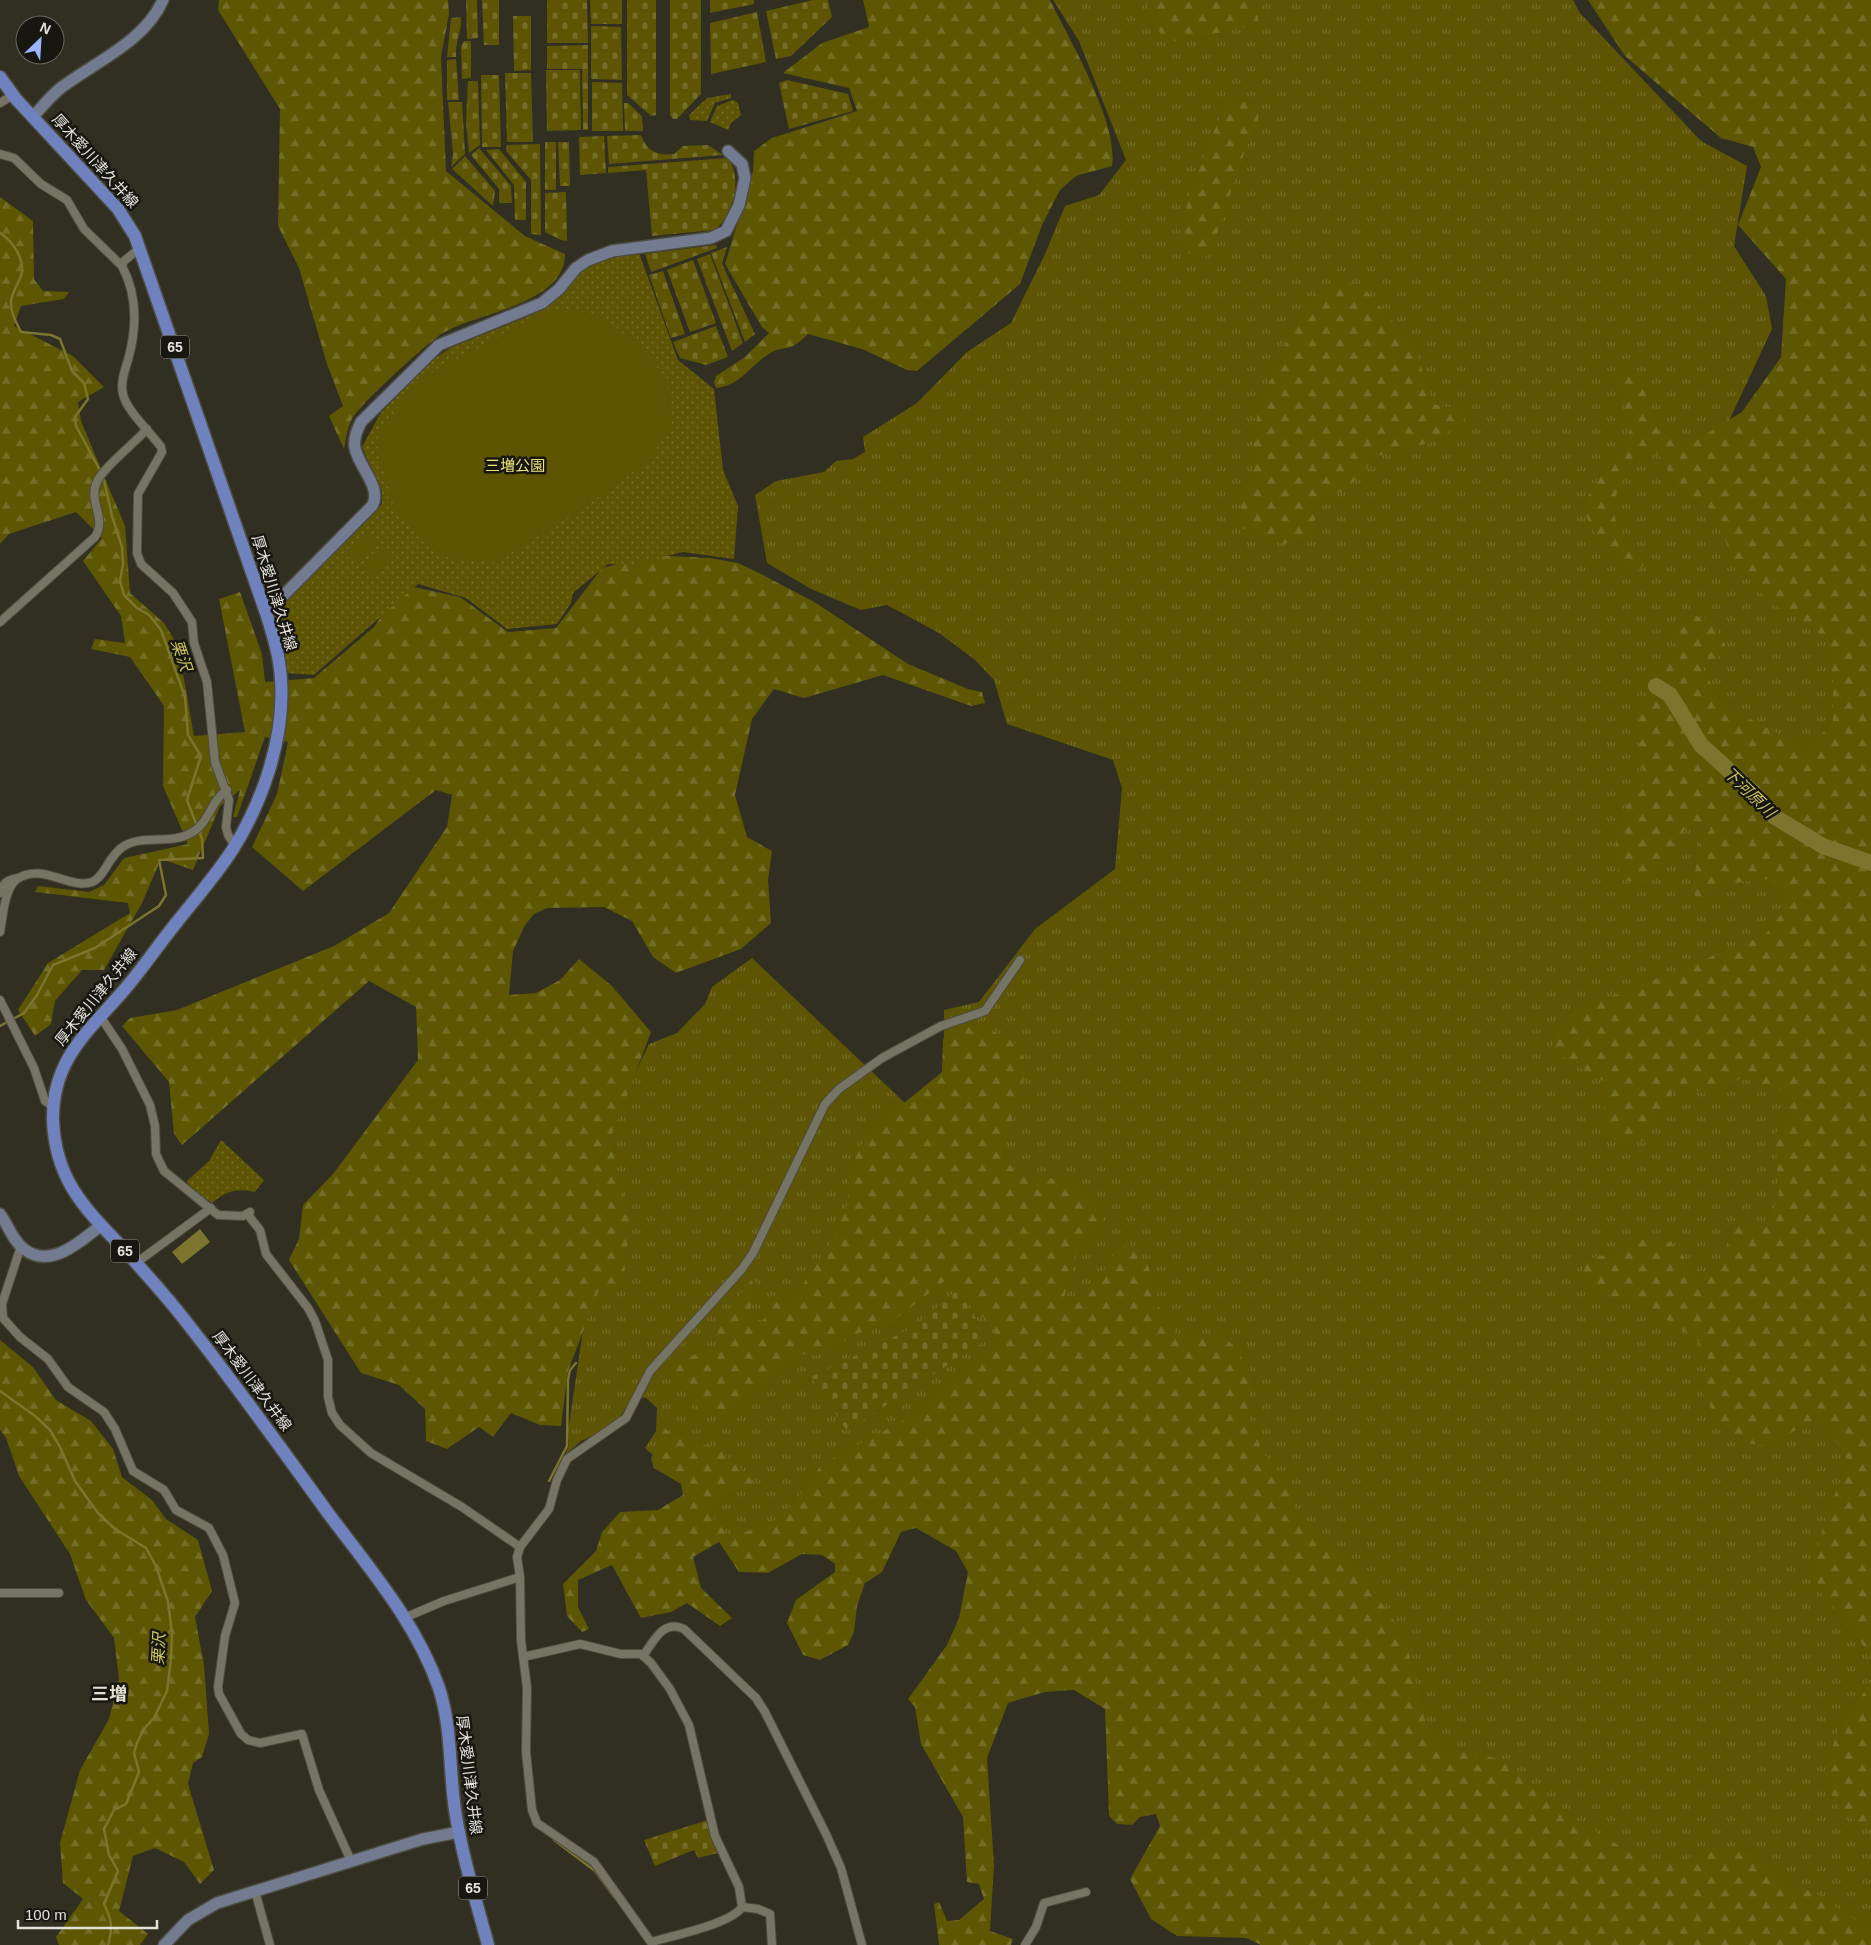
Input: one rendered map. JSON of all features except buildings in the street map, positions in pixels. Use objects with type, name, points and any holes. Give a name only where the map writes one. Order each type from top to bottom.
[{"type":"main road","name":"厚木愛川津久井線","points":[[0,76],[13,95],[118,209],[130,226],[140,248],[266,613],[280,667],[282,704],[279,726],[258,798],[235,846],[133,979],[77,1042],[66,1061],[53,1106],[55,1144],[62,1171],[77,1198],[100,1226],[165,1295],[233,1382],[404,1618],[428,1660],[444,1708],[450,1736],[454,1797],[459,1832],[488,1945]]},
{"type":"street","points":[[33,117],[62,87],[138,34],[152,20],[162,0]]},
{"type":"street","points":[[0,103],[13,95]]},
{"type":"street","points":[[266,613],[372,506],[375,493],[355,449],[357,431],[361,422],[431,352],[448,340],[542,304],[559,289],[576,268],[601,254],[625,248],[711,238],[726,232],[739,205],[745,186],[742,164],[728,151]]},
{"type":"street","points":[[0,154],[14,158],[41,184],[67,200],[88,233],[122,266],[130,285],[136,326],[122,393],[126,402],[161,447],[162,452],[138,494],[137,553],[141,564],[172,594],[192,622],[194,643],[207,682],[215,762],[227,790],[229,807],[226,827],[228,836],[235,846]]},
{"type":"street","points":[[122,266],[124,261],[140,248]]},
{"type":"street","points":[[0,622],[95,537],[100,522],[94,493],[100,476],[147,429]]},
{"type":"street","points":[[0,892],[7,880],[38,874],[90,883],[101,875],[112,856],[128,844],[142,840],[178,838],[193,832],[203,824],[218,798],[227,790]]},
{"type":"street","points":[[0,932],[10,888],[19,878]]},
{"type":"street","points":[[523,1657],[580,1644],[621,1654],[643,1656],[651,1662],[670,1689],[689,1725],[700,1767],[714,1836],[739,1887],[742,1908],[734,1917],[724,1922],[653,1943],[594,1862],[537,1823],[528,1788],[527,1688],[523,1657],[521,1640],[520,1577],[517,1557],[520,1547],[549,1509],[557,1480],[567,1459],[626,1418],[650,1371],[742,1269],[753,1253],[826,1104],[839,1090],[882,1058],[941,1026],[985,1010],[1020,960]]},
{"type":"street","points":[[0,1000],[38,1075],[45,1101],[53,1106]]},
{"type":"street","points":[[100,1016],[122,1048],[150,1106],[155,1126],[155,1148],[160,1164],[181,1186],[218,1215],[249,1214],[260,1230],[266,1254],[290,1283],[315,1321],[328,1360],[328,1397],[332,1413],[340,1425],[371,1454],[462,1507],[520,1547]]},
{"type":"street","points":[[136,1263],[211,1208]]},
{"type":"street","points":[[0,1214],[21,1246],[34,1254],[57,1254],[74,1247],[100,1226]]},
{"type":"street","points":[[21,1246],[2,1304],[4,1318],[20,1337],[48,1360],[73,1392],[104,1412],[115,1429],[135,1473],[161,1487],[176,1510],[204,1524],[212,1532],[225,1561],[235,1603],[225,1636],[217,1678],[218,1694],[241,1734],[248,1740],[264,1743],[302,1734],[319,1790],[351,1861]]},
{"type":"street","points":[[404,1618],[450,1599],[520,1577]]},
{"type":"street","points":[[0,1593],[59,1593]]},
{"type":"street","points":[[643,1656],[660,1632],[670,1625],[677,1626],[684,1629],[756,1698],[765,1712],[841,1868],[862,1945]]},
{"type":"street","points":[[164,1945],[182,1926],[203,1910],[255,1891],[423,1839],[459,1832]]},
{"type":"street","points":[[255,1891],[270,1945]]},
{"type":"street","points":[[1025,1945],[1036,1927],[1044,1903],[1086,1892]]},
{"type":"street","points":[[742,1908],[758,1909],[770,1914],[772,1945]]},
{"type":"green space","points":[[219,0],[448,0],[449,14],[441,57],[446,171],[525,236],[565,254],[561,272],[550,286],[534,297],[455,327],[440,335],[407,362],[357,412],[349,426],[344,449],[329,416],[343,406],[327,364],[299,268],[278,226],[280,109],[218,10]]},
{"type":"green space","points":[[466,0],[477,0],[478,38],[467,39]]},
{"type":"green space","points":[[482,0],[499,0],[499,45],[484,45]]},
{"type":"green space","points":[[547,0],[587,0],[588,43],[547,43]]},
{"type":"green space","points":[[590,0],[622,0],[622,24],[591,24]]},
{"type":"green space","points":[[627,0],[656,0],[656,115],[651,116],[627,95]]},
{"type":"green space","points":[[670,0],[701,0],[701,94],[677,119],[673,119],[670,115]]},
{"type":"green space","points":[[710,0],[754,0],[754,4],[710,13]]},
{"type":"green space","points":[[813,0],[828,0],[832,17],[791,56],[776,59],[766,11]]},
{"type":"green space","points":[[863,0],[1050,0],[1101,105],[1112,148],[1112,166],[1076,176],[1060,190],[1042,225],[1020,284],[917,371],[907,370],[862,349],[808,334],[795,345],[776,350],[766,356],[733,383],[716,388],[714,382],[716,376],[745,357],[769,333],[762,327],[725,264],[753,171],[754,151],[772,138],[857,111],[849,88],[783,73],[822,43],[869,27]]},
{"type":"green space","points":[[1053,0],[1573,0],[1580,13],[1701,141],[1747,166],[1734,246],[1766,296],[1772,329],[1705,472],[1834,624],[1871,1594],[1871,1945],[1533,1945],[1039,1477],[729,1542],[674,1473],[645,1448],[656,1431],[657,1408],[646,1398],[633,1396],[618,1420],[598,1434],[581,1441],[565,1455],[569,1445],[568,1431],[606,1176],[603,1140],[649,1044],[677,1033],[705,1004],[712,987],[752,958],[944,1140],[944,1010],[979,1002],[1035,929],[1115,869],[1122,788],[1113,760],[1007,724],[994,680],[975,660],[939,633],[887,605],[861,610],[811,589],[767,563],[755,495],[776,481],[824,472],[836,461],[853,459],[865,452],[863,437],[917,403],[967,352],[1011,323],[1045,254],[1065,206],[1099,195],[1126,160],[1079,41]]},
{"type":"green space","points":[[1145,0],[1244,0],[1258,16],[1259,25],[1165,43]]},
{"type":"green space","points":[[1588,0],[1871,0],[1871,1659],[1846,1619],[1824,1598],[1818,1584],[1816,1568],[1822,1530],[1848,1462],[1828,1427],[1814,1421],[1765,1446],[1747,1443],[1718,1421],[1704,1396],[1708,1357],[1698,1341],[1642,1302],[1594,1292],[1582,1267],[1583,1261],[1612,1253],[1642,1240],[1670,1242],[1680,1250],[1693,1276],[1714,1273],[1736,1225],[1766,1227],[1779,1198],[1775,1133],[1785,1125],[1790,1097],[1783,1091],[1741,1078],[1710,1095],[1677,1084],[1647,1139],[1628,1146],[1607,1136],[1601,1124],[1609,1084],[1554,1052],[1552,1041],[1573,1012],[1765,935],[1784,911],[1785,893],[1769,879],[1725,884],[1698,900],[1692,891],[1700,843],[1711,829],[1691,820],[1664,859],[1650,885],[1620,879],[1615,857],[1617,825],[1644,775],[1636,725],[1651,683],[1677,650],[1672,635],[1692,615],[1712,620],[1728,650],[1703,668],[1721,704],[1808,749],[1833,722],[1833,681],[1827,639],[1807,624],[1768,601],[1732,559],[1715,512],[1679,487],[1653,448],[1639,445],[1616,494],[1614,507],[1615,519],[1621,532],[1647,563],[1636,571],[1602,549],[1583,509],[1591,490],[1627,441],[1631,430],[1614,377],[1638,373],[1658,430],[1684,448],[1742,412],[1781,357],[1786,279],[1738,225],[1761,167],[1753,147],[1721,138],[1625,56]]},
{"type":"green space","points":[[757,12],[766,62],[711,74],[710,23]]},
{"type":"green space","points":[[513,16],[531,16],[531,70],[514,71]]},
{"type":"green space","points":[[461,17],[456,57],[447,57],[451,18]]},
{"type":"green space","points":[[591,26],[621,27],[622,80],[591,79]]},
{"type":"green space","points":[[464,41],[471,41],[471,78],[462,79],[461,46]]},
{"type":"green space","points":[[588,45],[588,130],[583,130],[582,69],[547,69],[547,46]]},
{"type":"green space","points":[[456,59],[459,100],[447,100],[447,60]]},
{"type":"green space","points":[[546,70],[580,70],[581,130],[547,131]]},
{"type":"green space","points":[[505,73],[531,73],[533,142],[507,142]]},
{"type":"green space","points":[[481,75],[499,75],[501,147],[482,147]]},
{"type":"green space","points":[[787,80],[848,94],[853,111],[789,129],[779,83]]},
{"type":"green space","points":[[468,81],[478,81],[480,145],[469,153],[466,121]]},
{"type":"green space","points":[[592,82],[622,83],[623,131],[592,131]]},
{"type":"green space","points":[[731,94],[731,98],[715,103],[707,121],[690,120],[689,115],[707,98]]},
{"type":"green space","points":[[1229,96],[1259,108],[1258,121],[1241,161],[1212,249],[1204,259],[1188,253],[1181,239],[1181,229],[1199,169]]},
{"type":"green space","points":[[733,100],[738,103],[741,115],[731,123],[728,130],[710,122],[717,106]]},
{"type":"green space","points":[[448,102],[462,102],[465,154],[451,167],[453,154]]},
{"type":"green space","points":[[624,103],[628,103],[642,116],[643,131],[625,131]]},
{"type":"green space","points":[[641,135],[649,149],[658,153],[674,154],[683,146],[708,145],[723,155],[609,164],[607,136]]},
{"type":"green space","points":[[604,136],[606,173],[580,175],[579,137]]},
{"type":"green space","points":[[545,142],[556,142],[556,190],[545,190]]},
{"type":"green space","points":[[558,142],[569,142],[570,186],[560,186]]},
{"type":"green space","points":[[540,144],[541,235],[531,234],[531,180],[506,151],[507,145]]},
{"type":"green space","points":[[479,148],[511,186],[512,203],[499,203],[499,189],[471,155]]},
{"type":"green space","points":[[499,149],[526,182],[526,220],[515,220],[514,185],[486,150]]},
{"type":"green space","points":[[465,156],[495,191],[493,206],[452,169]]},
{"type":"green space","points":[[727,158],[735,175],[734,196],[726,216],[714,230],[652,236],[646,170],[608,173],[608,167]]},
{"type":"green space","points":[[566,192],[567,241],[545,232],[545,193]]},
{"type":"green space","points":[[0,197],[33,221],[34,279],[43,291],[69,292],[64,299],[21,306],[14,326],[73,356],[104,387],[78,402],[81,421],[125,526],[130,593],[164,623],[178,646],[194,736],[245,732],[219,599],[240,592],[262,654],[265,682],[314,678],[374,627],[395,595],[409,586],[460,597],[508,632],[556,628],[602,568],[649,555],[710,558],[738,563],[816,603],[908,664],[968,689],[982,692],[985,703],[971,706],[883,675],[804,698],[774,689],[752,719],[735,795],[747,837],[772,851],[768,880],[771,923],[741,949],[676,973],[653,957],[632,921],[604,907],[547,908],[534,914],[525,925],[513,951],[509,995],[536,993],[560,980],[579,959],[612,986],[651,1032],[610,1140],[630,1222],[623,1278],[615,1290],[600,1287],[568,1371],[561,1426],[540,1425],[511,1413],[493,1437],[479,1427],[447,1449],[426,1441],[425,1409],[399,1385],[361,1373],[289,1260],[299,1239],[303,1205],[333,1174],[418,1060],[416,1007],[369,981],[182,1145],[174,1134],[169,1082],[122,1026],[130,1018],[177,1010],[334,946],[389,913],[447,827],[452,795],[436,790],[303,891],[252,847],[277,794],[288,742],[265,737],[237,817],[233,817],[240,790],[220,806],[193,870],[161,859],[142,903],[104,970],[82,970],[55,1001],[51,1024],[35,1036],[18,1010],[48,963],[130,913],[128,903],[35,892],[38,886],[89,892],[104,885],[124,858],[188,844],[163,786],[164,706],[130,657],[91,649],[95,639],[125,643],[121,616],[83,561],[102,538],[76,512],[9,534],[0,544]]},
{"type":"green space","points":[[716,245],[717,248],[651,272],[645,254]]},
{"type":"green space","points":[[727,247],[722,264],[755,334],[745,342],[711,253]]},
{"type":"green space","name":"三増公園","points":[[618,253],[639,253],[678,360],[714,389],[723,470],[738,506],[734,559],[683,552],[635,564],[608,564],[573,593],[571,603],[557,624],[507,629],[466,598],[418,584],[314,675],[287,673],[273,618],[279,606],[382,504],[382,491],[362,447],[380,414],[428,363],[452,347],[527,317],[549,303],[583,269]]},
{"type":"green space","points":[[710,254],[743,343],[732,351],[697,259]]},
{"type":"green space","points":[[693,260],[716,323],[690,332],[667,270]]},
{"type":"green space","points":[[663,271],[685,334],[671,338],[649,275]]},
{"type":"green space","points":[[1345,281],[1364,288],[1412,343],[1418,356],[1432,403],[1465,410],[1466,417],[1462,422],[1433,442],[1377,456],[1346,489],[1321,500],[1317,507],[1313,528],[1306,539],[1283,544],[1239,527],[1236,521],[1254,469],[1256,422],[1259,409],[1283,350],[1305,308],[1321,291]]},
{"type":"green space","points":[[550,308],[591,313],[636,342],[667,379],[672,424],[647,462],[581,509],[495,563],[446,557],[394,508],[376,441],[413,383]]},
{"type":"green space","points":[[716,326],[728,357],[706,365],[680,358],[673,342]]},
{"type":"green space","points":[[369,531],[380,542],[357,565],[346,555]]},
{"type":"green space","points":[[384,545],[395,556],[372,580],[361,569]]},
{"type":"green space","points":[[981,1025],[1013,1042],[1022,1054],[1024,1063],[1025,1074],[1001,1157],[1022,1175],[1065,1180],[1079,1186],[1101,1209],[1103,1223],[1081,1241],[1064,1297],[1073,1307],[1110,1263],[1115,1251],[1128,1243],[1148,1264],[1159,1307],[1175,1333],[1188,1338],[1221,1335],[1232,1344],[1248,1367],[1252,1382],[1247,1411],[1262,1451],[1290,1485],[1296,1512],[1354,1563],[1405,1637],[1426,1725],[1445,1749],[1501,1759],[1571,1820],[1598,1832],[1643,1862],[1687,1858],[1715,1847],[1744,1851],[1791,1885],[1816,1893],[1871,1931],[1871,1945],[1261,1945],[1246,1938],[1177,1936],[1151,1919],[1130,1879],[1160,1826],[1156,1814],[1140,1817],[1132,1825],[1117,1824],[1109,1816],[1105,1709],[1074,1690],[1045,1692],[1008,1703],[987,1758],[994,1865],[990,1931],[1013,1939],[1011,1945],[939,1945],[934,1904],[939,1902],[947,1921],[959,1920],[984,1899],[979,1884],[967,1882],[963,1817],[921,1744],[915,1707],[908,1699],[947,1645],[959,1618],[968,1572],[956,1551],[916,1528],[901,1532],[882,1572],[865,1583],[857,1606],[854,1632],[848,1645],[820,1660],[803,1655],[787,1623],[796,1600],[835,1572],[835,1564],[822,1555],[802,1554],[768,1573],[739,1572],[719,1542],[693,1557],[701,1588],[732,1618],[720,1626],[687,1603],[671,1612],[641,1618],[612,1565],[578,1580],[578,1607],[589,1629],[582,1632],[567,1616],[563,1584],[596,1551],[602,1532],[620,1512],[658,1510],[683,1495],[681,1484],[654,1468],[651,1459],[663,1428],[694,1444],[716,1446],[752,1479],[752,1488],[731,1490],[708,1510],[729,1537],[769,1524],[794,1504],[821,1465],[913,1415],[1001,1340],[951,1276],[887,1326],[875,1325],[816,1356],[801,1354],[721,1416],[696,1412],[696,1400],[671,1374],[674,1365],[715,1345],[720,1320],[752,1279],[757,1284],[749,1315],[762,1321],[778,1300],[789,1305],[831,1242],[847,1205],[850,1169],[867,1133],[942,1072],[943,1039],[953,1030]]},
{"type":"green space","points":[[221,1140],[264,1180],[255,1192],[232,1191],[212,1203],[188,1186],[187,1181],[209,1161]]},
{"type":"green space","points":[[957,1290],[989,1338],[847,1431],[811,1377],[916,1326]]},
{"type":"green space","points":[[0,1340],[33,1367],[56,1400],[91,1421],[113,1449],[122,1477],[152,1500],[166,1519],[198,1540],[212,1591],[195,1617],[204,1665],[209,1734],[202,1757],[193,1763],[188,1784],[214,1870],[200,1884],[184,1862],[155,1848],[133,1856],[119,1911],[148,1934],[140,1945],[59,1945],[56,1937],[83,1899],[63,1883],[60,1843],[80,1770],[109,1719],[119,1679],[114,1638],[86,1600],[70,1554],[19,1476],[6,1438],[0,1430]]},
{"type":"green space","points":[[1871,1681],[1871,1828],[1843,1814],[1834,1801],[1825,1775],[1836,1735]]},
{"type":"green space","points":[[708,1820],[718,1853],[698,1858],[694,1850],[655,1866],[644,1840]]},
{"type":"shaded area","points":[[200,1229],[210,1242],[182,1264],[172,1252]]},
{"type":"waterway","name":"栗沢","points":[[0,233],[14,246],[22,264],[21,276],[11,299],[13,314],[21,332],[51,335],[60,339],[72,371],[84,383],[88,399],[75,417],[76,426],[103,476],[112,516],[122,547],[123,564],[120,581],[124,595],[137,608],[149,615],[161,630],[185,697],[188,735],[201,756],[187,800],[202,839],[203,858],[159,860],[166,895],[159,906],[95,948],[53,965],[37,995],[24,1013],[0,1026]]},
{"type":"waterway","name":"下河原川","points":[[1656,686],[1670,695],[1701,745],[1754,793],[1775,817],[1823,846],[1871,863]]},
{"type":"waterway","points":[[549,1481],[567,1446],[568,1380],[570,1370],[576,1363]]},
{"type":"waterway","name":"栗沢","points":[[0,1391],[35,1416],[50,1430],[75,1481],[98,1513],[115,1529],[146,1548],[156,1566],[168,1602],[172,1633],[167,1691],[154,1718],[144,1729],[137,1743],[134,1753],[139,1772],[126,1804],[114,1810],[104,1829],[109,1855],[118,1871],[104,1904],[111,1924],[108,1945]]},
{"type":"waterway","points":[[554,1840],[595,1871],[614,1897]]},
{"type":"district","name":"三増","points":[[109,1694]]}]
